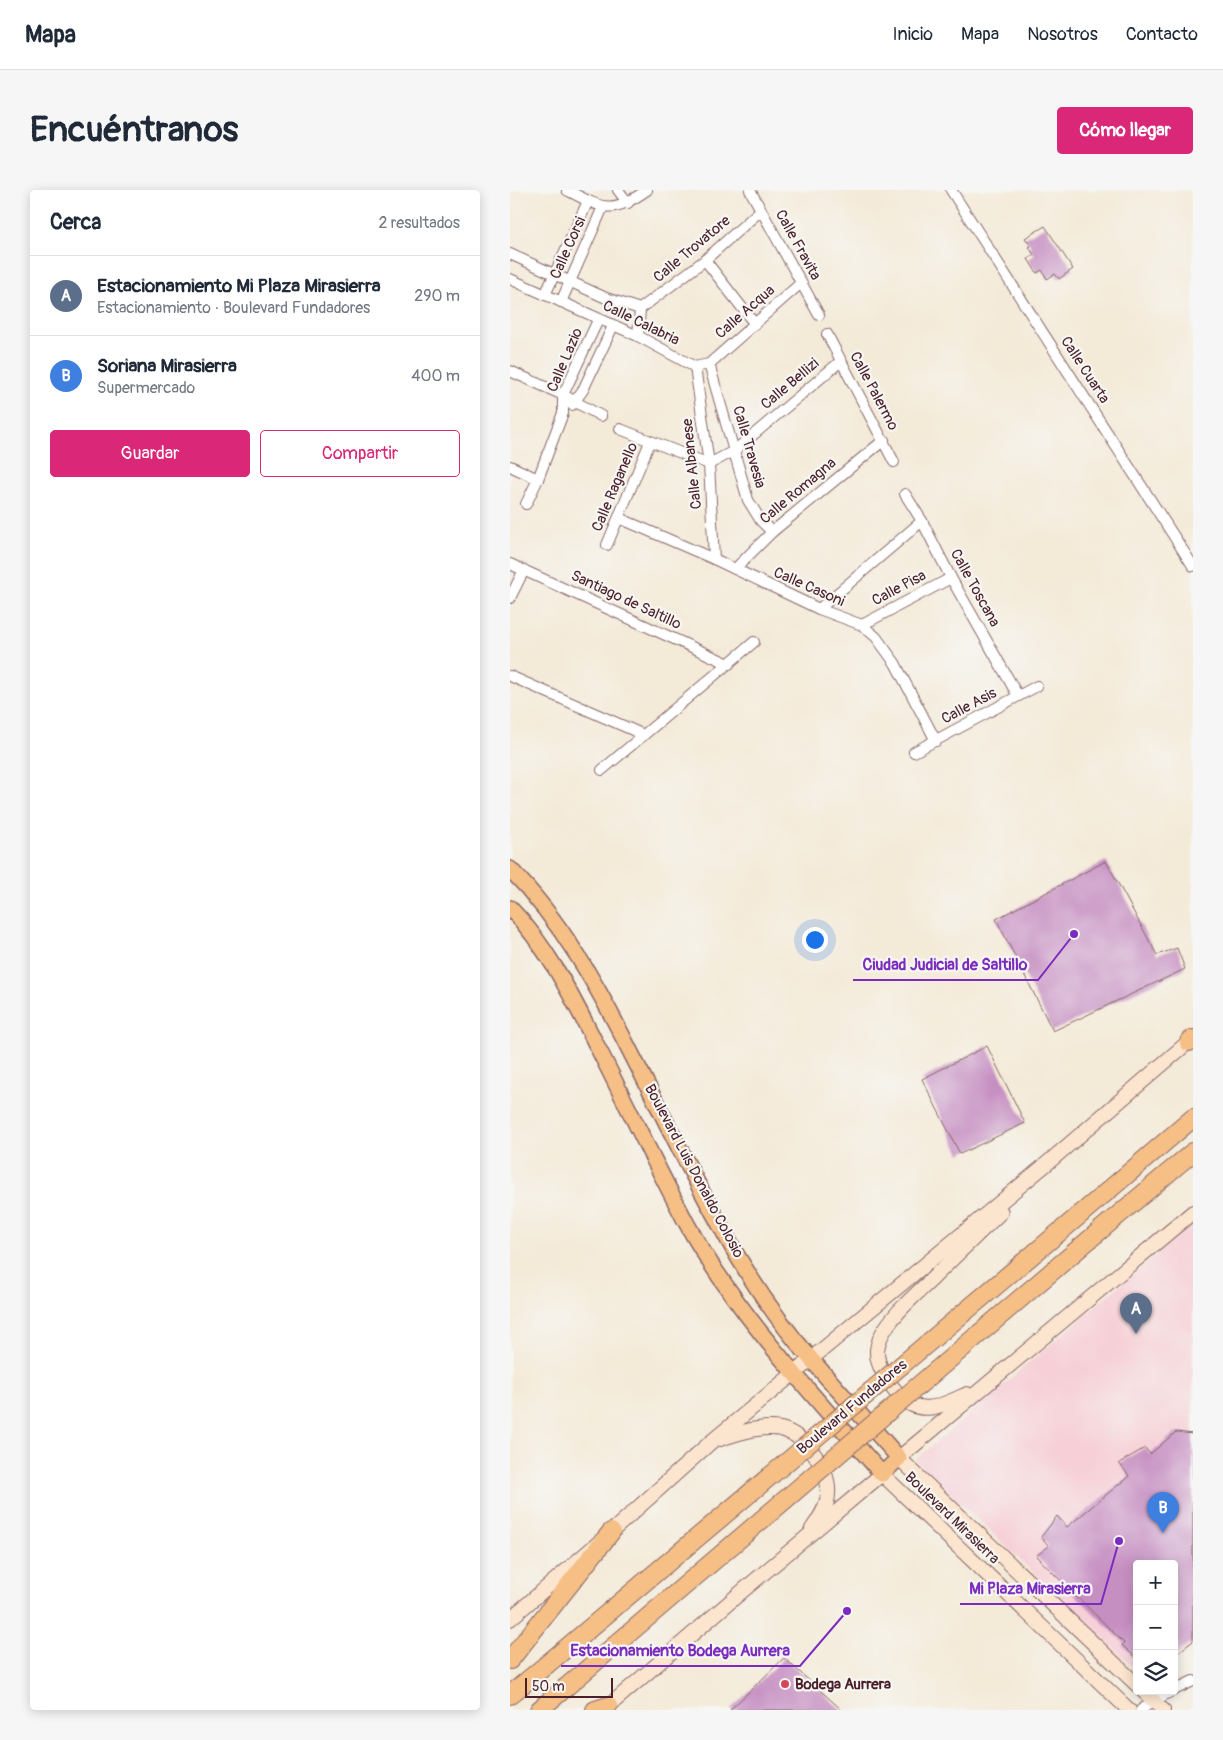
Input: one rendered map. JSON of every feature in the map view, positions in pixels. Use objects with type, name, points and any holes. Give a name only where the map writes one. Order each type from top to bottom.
[{"type":"highway","name":"Boulevard Fundadores","points":[[510,1695],[1193,1118]]},
{"type":"highway","name":"Boulevard Fundadores","points":[[539,1710],[1193,1152]]},
{"type":"highway","points":[[510,1660],[611,1532]]},
{"type":"main road","name":"Boulevard Luis Donaldo Colosio","points":[[510,869],[528,887],[557,924],[583,963],[612,1014],[720,1226],[764,1296],[811,1359],[899,1458]]},
{"type":"main road","name":"Boulevard Luis Donaldo Colosio","points":[[510,908],[543,949],[571,993],[698,1242],[715,1270],[794,1374],[882,1474]]},
{"type":"main road","points":[[510,1619],[711,1442],[1044,1166],[1191,1040]]},
{"type":"main road","points":[[982,1388],[934,1407],[923,1409],[916,1407],[906,1402],[897,1392],[881,1368],[877,1351],[880,1340],[885,1329],[907,1303],[1009,1205],[1044,1166]]},
{"type":"main road","points":[[602,1709],[1193,1212]]},
{"type":"main road","points":[[711,1442],[754,1429],[774,1428],[783,1430],[793,1436],[816,1456],[827,1481],[828,1494],[825,1506],[804,1540]]},
{"type":"main road","name":"Boulevard Mirasierra","points":[[899,1458],[1133,1681]]},
{"type":"main road","name":"Boulevard Mirasierra","points":[[882,1474],[1130,1710]]},
{"type":"street","points":[[567,190],[588,201],[611,208],[628,203],[647,190]]},
{"type":"street","points":[[618,190],[628,203]]},
{"type":"street","name":"Calle Fravita","points":[[750,190],[819,315]]},
{"type":"street","name":"Calle Cuarta","points":[[951,190],[1193,566]]},
{"type":"street","name":"Calle Corsi","points":[[545,295],[588,201]]},
{"type":"street","name":"Calle Corsi","points":[[561,302],[603,207]]},
{"type":"street","name":"Calle Trovatore","points":[[640,309],[705,260],[761,210]]},
{"type":"street","name":"Calle Calabria","points":[[510,254],[606,298],[640,309]]},
{"type":"street","points":[[705,260],[754,323]]},
{"type":"street","name":"Calle Calabria","points":[[510,279],[598,320],[638,336],[695,367]]},
{"type":"street","name":"Calle Acqua","points":[[709,364],[801,283]]},
{"type":"street","points":[[638,336],[640,309]]},
{"type":"street","name":"Calle Lazio","points":[[526,504],[538,479],[563,413],[563,395],[598,320]]},
{"type":"street","name":"Calle Lazio","points":[[563,413],[575,402],[583,390],[613,326]]},
{"type":"street","name":"Calle Palermo","points":[[827,334],[894,462]]},
{"type":"street","name":"Calle Bellizi","points":[[709,464],[734,451],[841,361]]},
{"type":"street","points":[[695,367],[709,364]]},
{"type":"street","name":"Calle Travesia","points":[[709,364],[748,500],[760,521],[772,532]]},
{"type":"street","name":"Calle Albanese","points":[[695,367],[709,464],[714,559]]},
{"type":"street","points":[[510,371],[563,395],[601,416]]},
{"type":"street","points":[[620,429],[709,464]]},
{"type":"street","name":"Calle Romagna","points":[[735,569],[772,532],[884,440]]},
{"type":"street","name":"Calle Raganello","points":[[607,545],[650,442]]},
{"type":"street","points":[[510,466],[538,479]]},
{"type":"street","name":"Calle Toscana","points":[[905,494],[922,521],[951,578],[1018,696]]},
{"type":"street","name":"Calle Casoni","points":[[619,518],[714,559],[819,609],[862,625],[876,637],[896,664],[936,741]]},
{"type":"street","points":[[819,609],[922,521]]},
{"type":"street","name":"Santiago de Saltillo","points":[[510,564],[729,664]]},
{"type":"street","points":[[510,598],[524,570]]},
{"type":"street","name":"Calle Pisa","points":[[862,625],[951,578]]},
{"type":"street","points":[[602,770],[754,642]]},
{"type":"street","points":[[510,676],[644,735]]},
{"type":"street","name":"Calle Asis","points":[[914,752],[1037,686]]},
{"type":"street","points":[[1178,1688],[1193,1681]]},
{"type":"street","points":[[1141,1710],[1165,1695]]},
{"type":"shaded area","points":[[1193,1223],[1193,1646],[1178,1658],[1178,1560],[1133,1560],[1133,1667],[915,1460]]},
{"type":"building","points":[[1045,226],[1073,269],[1059,279],[1055,274],[1047,279],[1042,270],[1037,273],[1028,259],[1034,255],[1029,247],[1031,246],[1025,238]]},
{"type":"building","points":[[1106,861],[1157,955],[1177,948],[1185,969],[1053,1031],[996,919]]},
{"type":"building","points":[[987,1046],[1025,1123],[960,1154],[922,1079]]},
{"type":"building","points":[[1176,1432],[1193,1434],[1193,1641],[1178,1653],[1178,1560],[1133,1560],[1133,1655],[1122,1645],[1124,1643],[1036,1556],[1049,1546],[1041,1537],[1057,1516],[1067,1527],[1129,1476],[1119,1463],[1145,1448],[1150,1454]]},
{"type":"building","name":"Bodega Aurrera","points":[[784,1658],[842,1710],[730,1710]]},
{"type":"place","name":"Ciudad Judicial de Saltillo","points":[[1074,934]]},
{"type":"place","name":"Estacionamiento Mi Plaza Mirasierra","points":[[1136,1334]]},
{"type":"place","name":"Soriana Mirasierra","points":[[1163,1533]]},
{"type":"place","name":"Mi Plaza Mirasierra","points":[[1119,1541]]},
{"type":"place","name":"Estacionamiento Bodega Aurrera","points":[[847,1611]]},
{"type":"place","name":"Bodega Aurrera","points":[[785,1684]]}]
